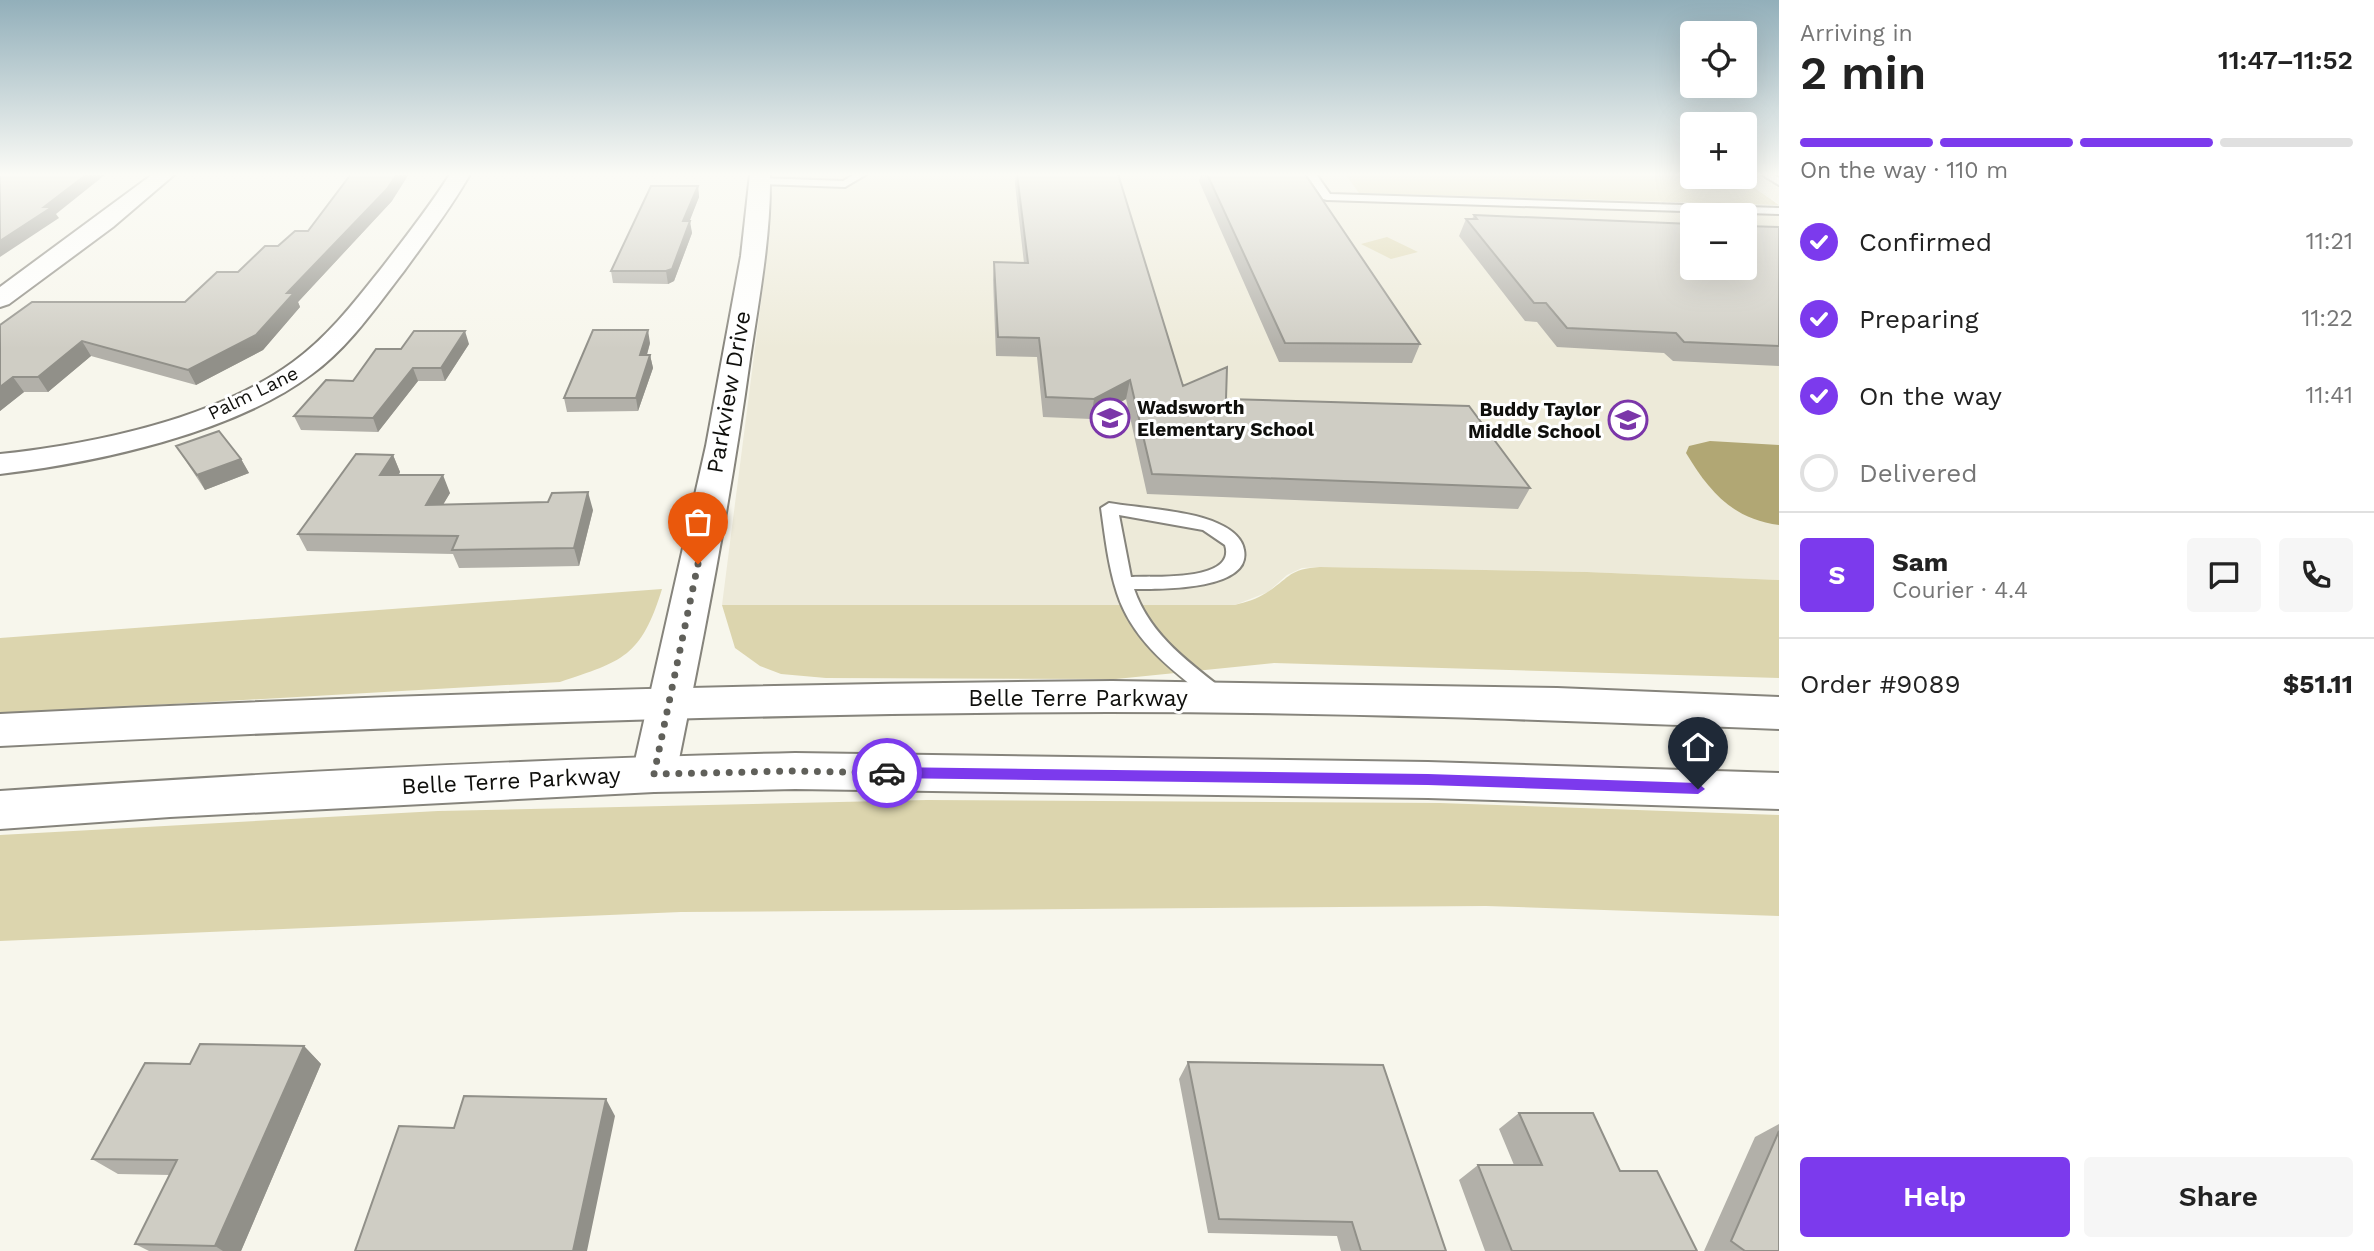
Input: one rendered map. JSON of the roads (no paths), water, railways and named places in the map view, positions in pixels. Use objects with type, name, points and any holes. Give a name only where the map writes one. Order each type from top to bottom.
[{"type":"main road","points":[[0,299],[91,232]]},
{"type":"main road","name":"Palm Lane","points":[[0,464],[78,455],[130,443],[223,410],[302,369],[330,344],[360,311],[421,232]]},
{"type":"main road","name":"Parkview Drive","points":[[654,774],[736,365],[755,232]]},
{"type":"main road","name":"Belle Terre Parkway","points":[[0,730],[314,712],[801,698],[1441,701],[1779,713]]},
{"type":"main road","name":"Belle Terre Parkway","points":[[0,810],[170,798],[654,774],[795,771],[1428,780],[1779,791]]},
{"type":"lane","points":[[1125,583],[1206,579],[1228,570],[1236,557],[1236,550],[1227,536],[1207,525],[1109,508],[1129,603],[1149,633],[1184,668],[1222,699]]},
{"type":"place","name":"Wadsworth Elementary School","points":[[1110,418]]},
{"type":"place","name":"Buddy Taylor Middle School","points":[[1628,420]]}]
